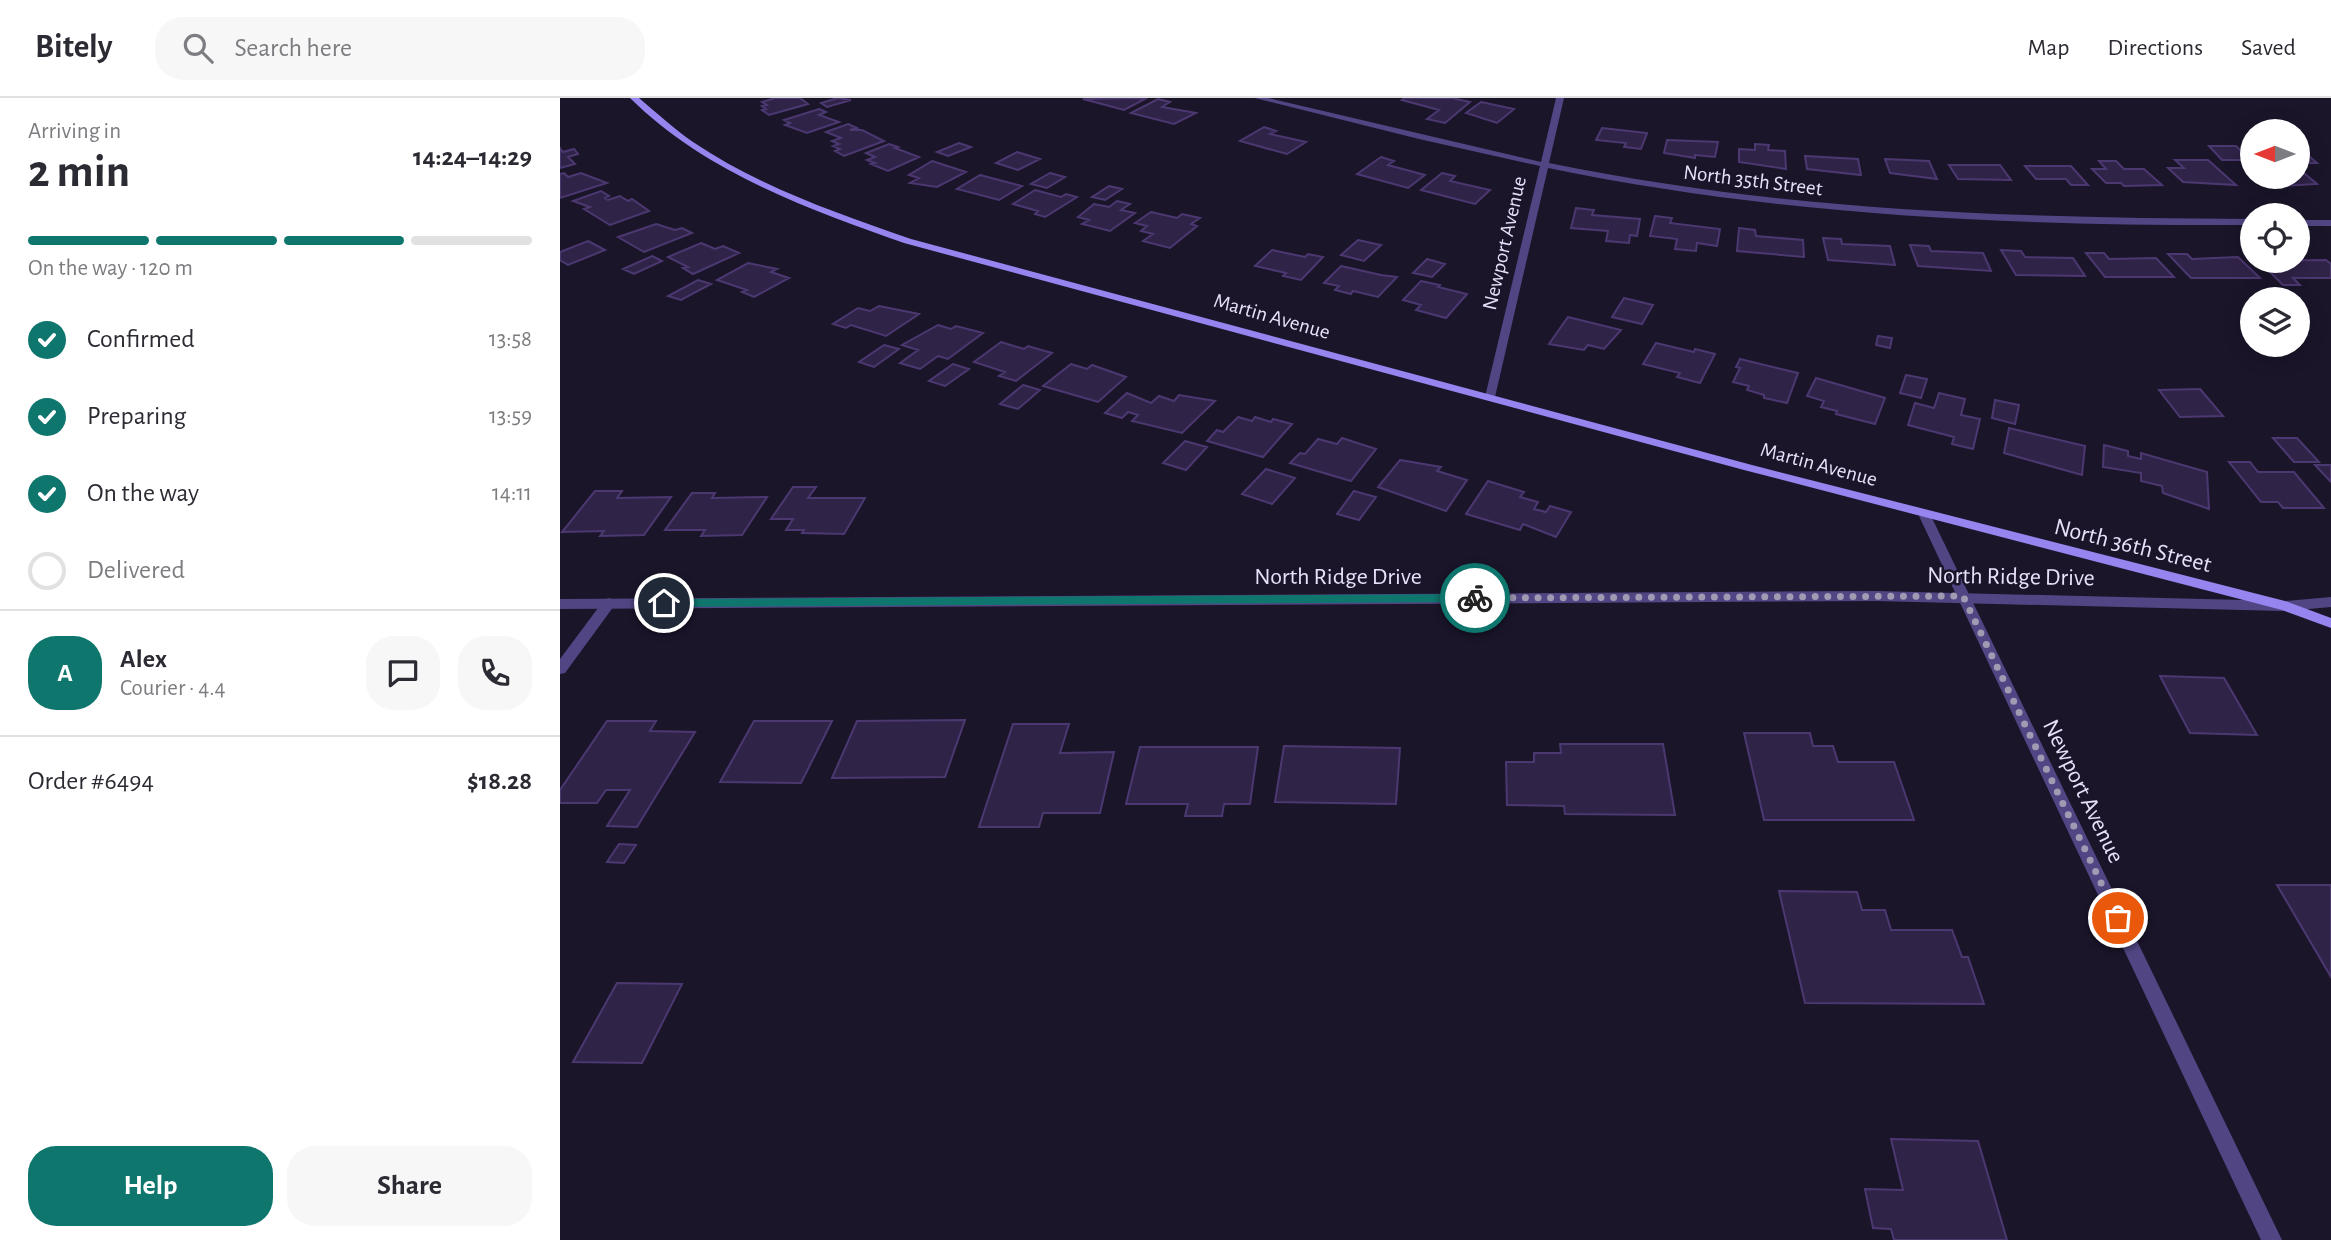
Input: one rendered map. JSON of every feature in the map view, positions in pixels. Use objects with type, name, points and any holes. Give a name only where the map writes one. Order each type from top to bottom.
[{"type":"main road","name":"Martin Avenue","points":[[634,98],[667,128],[715,159],[764,185],[844,218],[966,257],[1925,516]]},
{"type":"main road","name":"North 36th Street","points":[[1925,516],[2285,606]]},
{"type":"main road","points":[[2285,606],[2331,623]]},
{"type":"street","name":"North 35th Street","points":[[1259,98],[1544,166],[1691,191],[1897,213],[2049,221],[2240,222]]},
{"type":"street","name":"Newport Avenue","points":[[1490,397],[1560,98]]},
{"type":"street","points":[[2310,223],[2331,223]]},
{"type":"street","name":"Newport Avenue","points":[[1925,516],[2272,1240]]},
{"type":"street","name":"North Ridge Drive","points":[[560,604],[1963,596],[2285,606]]},
{"type":"street","name":"North 36th Street","points":[[2285,606],[2331,602]]},
{"type":"street","points":[[560,669],[609,603]]},
{"type":"building","points":[[775,98],[800,98],[808,104],[769,115],[762,110],[766,109],[762,106],[767,105],[762,102]]},
{"type":"building","points":[[838,98],[851,100],[827,107],[821,103]]},
{"type":"building","points":[[1452,98],[1470,102],[1445,123],[1427,119],[1439,110],[1402,100]]},
{"type":"building","points":[[1083,99],[1145,99],[1124,110]]},
{"type":"building","points":[[1158,99],[1170,102],[1162,107],[1196,113],[1174,124],[1131,113]]},
{"type":"building","points":[[1481,102],[1514,109],[1497,123],[1466,113]]},
{"type":"building","points":[[819,109],[826,112],[819,115],[839,122],[807,133],[785,125],[790,123],[784,120]]},
{"type":"building","points":[[848,124],[857,128],[850,130],[862,130],[884,141],[844,156],[835,151],[840,149],[833,146],[839,144],[832,141],[841,138],[826,132]]},
{"type":"building","points":[[1264,127],[1276,131],[1270,134],[1306,142],[1287,154],[1240,141]]},
{"type":"building","points":[[1602,128],[1647,133],[1641,149],[1624,147],[1626,143],[1596,140]]},
{"type":"building","points":[[1667,140],[1718,142],[1715,157],[1695,155],[1695,158],[1664,153]]},
{"type":"building","points":[[959,143],[971,147],[948,156],[937,152]]},
{"type":"building","points":[[889,144],[919,157],[888,171],[867,160],[875,157],[866,153]]},
{"type":"building","points":[[1755,144],[1769,145],[1768,150],[1785,151],[1786,169],[1739,162],[1739,149],[1755,150]]},
{"type":"building","points":[[2209,146],[2236,146],[2240,150],[2240,160],[2222,160]]},
{"type":"building","points":[[560,148],[563,152],[574,149],[578,154],[568,157],[575,164],[560,168]]},
{"type":"building","points":[[1017,152],[1040,159],[1018,170],[996,163]]},
{"type":"building","points":[[1805,156],[1858,159],[1861,175],[1807,169]]},
{"type":"building","points":[[1381,157],[1394,161],[1388,165],[1425,175],[1408,188],[1357,174]]},
{"type":"building","points":[[1885,159],[1929,161],[1937,179],[1890,173]]},
{"type":"building","points":[[2175,160],[2208,160],[2236,185],[2183,182],[2168,168],[2184,168]]},
{"type":"building","points":[[932,161],[966,172],[937,187],[910,183],[919,178],[909,175]]},
{"type":"building","points":[[2099,161],[2116,161],[2124,169],[2144,169],[2162,185],[2124,186],[2121,183],[2106,183],[2092,169],[2106,169]]},
{"type":"building","points":[[1949,165],[2000,165],[2011,180],[1958,179]]},
{"type":"building","points":[[2025,166],[2071,166],[2088,185],[2071,185],[2066,179],[2036,179]]},
{"type":"building","points":[[564,173],[568,177],[581,173],[607,183],[560,198],[560,174]]},
{"type":"building","points":[[1050,173],[1065,177],[1047,188],[1031,184]]},
{"type":"building","points":[[1442,173],[1455,176],[1450,181],[1490,190],[1475,204],[1421,190]]},
{"type":"building","points":[[980,175],[1022,186],[999,200],[957,189]]},
{"type":"building","points":[[1109,186],[1122,189],[1105,200],[1092,197]]},
{"type":"building","points":[[1035,190],[1061,197],[1066,194],[1077,197],[1045,217],[1035,214],[1038,211],[1013,204]]},
{"type":"building","points":[[601,191],[609,196],[605,198],[608,200],[620,196],[628,201],[632,199],[649,211],[610,225],[584,209],[590,207],[573,201]]},
{"type":"building","points":[[1117,201],[1130,204],[1121,210],[1135,213],[1110,231],[1082,224],[1089,220],[1078,217],[1094,204],[1109,207]]},
{"type":"building","points":[[1576,208],[1594,210],[1592,215],[1640,219],[1637,236],[1630,235],[1629,243],[1606,241],[1608,231],[1571,228]]},
{"type":"building","points":[[1151,212],[1177,218],[1182,214],[1200,218],[1191,224],[1197,226],[1170,248],[1143,241],[1153,234],[1141,231],[1147,226],[1135,223]]},
{"type":"building","points":[[1655,216],[1672,218],[1670,223],[1720,229],[1717,246],[1697,243],[1696,251],[1675,249],[1677,239],[1650,236]]},
{"type":"building","points":[[656,224],[675,230],[682,228],[692,233],[644,252],[618,237]]},
{"type":"building","points":[[1739,228],[1755,230],[1756,236],[1803,240],[1804,257],[1737,251]]},
{"type":"building","points":[[1823,238],[1841,239],[1842,244],[1890,246],[1895,265],[1828,260]]},
{"type":"building","points":[[1358,240],[1381,245],[1364,261],[1341,255]]},
{"type":"building","points":[[588,241],[605,250],[568,265],[560,260],[560,252]]},
{"type":"building","points":[[701,243],[715,249],[723,246],[739,253],[693,274],[683,268],[688,267],[668,257]]},
{"type":"building","points":[[1910,245],[1929,246],[1931,251],[1983,253],[1991,271],[1918,266]]},
{"type":"building","points":[[1272,250],[1305,257],[1308,254],[1323,257],[1301,280],[1283,276],[1286,273],[1255,266]]},
{"type":"building","points":[[2001,250],[2021,251],[2025,257],[2073,258],[2085,276],[2016,275]]},
{"type":"building","points":[[2086,253],[2104,253],[2109,259],[2156,258],[2174,277],[2105,277]]},
{"type":"building","points":[[2168,254],[2187,254],[2192,259],[2238,257],[2240,273],[2255,273],[2260,278],[2191,278]]},
{"type":"building","points":[[652,256],[662,261],[634,274],[623,269]]},
{"type":"building","points":[[1427,259],[1445,264],[1432,277],[1413,273]]},
{"type":"building","points":[[2310,260],[2326,260],[2331,264],[2331,278],[2293,278],[2300,285],[2283,285],[2271,273],[2310,273]]},
{"type":"building","points":[[748,263],[777,269],[771,272],[789,278],[754,297],[742,292],[747,290],[717,280]]},
{"type":"building","points":[[1341,266],[1397,277],[1378,297],[1353,291],[1351,294],[1335,290],[1339,286],[1324,283]]},
{"type":"building","points":[[698,280],[711,284],[681,300],[668,296]]},
{"type":"building","points":[[1421,281],[1467,294],[1446,318],[1416,310],[1421,305],[1403,300]]},
{"type":"building","points":[[1624,298],[1653,305],[1642,324],[1612,317]]},
{"type":"building","points":[[879,306],[919,314],[886,336],[851,325],[846,328],[833,324],[858,308],[870,311]]},
{"type":"building","points":[[1568,317],[1621,330],[1604,349],[1588,345],[1584,350],[1549,344]]},
{"type":"building","points":[[938,325],[951,329],[956,326],[983,333],[948,359],[938,356],[920,369],[900,363],[918,350],[902,345]]},
{"type":"building","points":[[1878,336],[1892,338],[1890,348],[1876,345]]},
{"type":"building","points":[[1001,342],[1052,353],[1016,381],[999,376],[1005,372],[974,362]]},
{"type":"building","points":[[1656,343],[1715,354],[1700,383],[1677,377],[1680,373],[1643,364]]},
{"type":"building","points":[[884,345],[899,349],[874,367],[859,362]]},
{"type":"building","points":[[1740,359],[1798,373],[1787,403],[1764,398],[1764,395],[1747,390],[1749,386],[1733,382],[1740,368],[1736,367]]},
{"type":"building","points":[[953,364],[969,369],[945,386],[929,381]]},
{"type":"building","points":[[1071,364],[1087,369],[1092,365],[1126,377],[1098,402],[1043,386]]},
{"type":"building","points":[[1906,375],[1927,379],[1921,398],[1900,393]]},
{"type":"building","points":[[1816,378],[1885,398],[1875,424],[1836,414],[1837,411],[1821,407],[1824,401],[1807,396]]},
{"type":"building","points":[[1023,385],[1040,390],[1018,409],[1000,404]]},
{"type":"building","points":[[2200,389],[2223,416],[2180,417],[2159,390]]},
{"type":"building","points":[[1127,393],[1151,403],[1159,396],[1174,401],[1179,395],[1215,401],[1182,433],[1132,421],[1138,415],[1128,412],[1122,418],[1105,413]]},
{"type":"building","points":[[1939,393],[1965,399],[1961,415],[1980,419],[1973,449],[1952,444],[1954,437],[1908,425],[1915,403],[1934,408]]},
{"type":"building","points":[[1995,400],[2019,405],[2015,424],[1992,418]]},
{"type":"building","points":[[1238,417],[1252,421],[1255,417],[1271,422],[1273,419],[1292,424],[1263,457],[1207,441],[1217,430],[1223,432]]},
{"type":"building","points":[[2009,428],[2085,446],[2082,475],[2004,453]]},
{"type":"building","points":[[1342,438],[1376,449],[1351,481],[1290,463],[1300,453],[1305,454],[1318,439],[1337,444]]},
{"type":"building","points":[[2273,438],[2297,438],[2319,462],[2294,462]]},
{"type":"building","points":[[1185,441],[1207,447],[1186,470],[1163,463]]},
{"type":"building","points":[[2104,445],[2128,451],[2128,456],[2141,459],[2141,453],[2207,472],[2209,509],[2163,493],[2162,486],[2141,481],[2141,473],[2103,467]]},
{"type":"building","points":[[1400,460],[1441,467],[1437,471],[1467,480],[1446,511],[1378,487]]},
{"type":"building","points":[[2229,462],[2250,462],[2258,472],[2294,472],[2324,508],[2283,508],[2278,502],[2261,502]]},
{"type":"building","points":[[2315,465],[2331,465],[2331,482]]},
{"type":"building","points":[[1266,469],[1295,478],[1272,504],[1242,494]]},
{"type":"building","points":[[1488,481],[1524,492],[1520,497],[1538,502],[1534,509],[1546,512],[1550,506],[1571,512],[1556,537],[1523,524],[1520,530],[1466,514]]},
{"type":"building","points":[[793,487],[816,487],[808,498],[865,498],[844,534],[802,533],[804,530],[786,530],[793,519],[771,519]]},
{"type":"building","points":[[595,491],[622,491],[617,498],[671,497],[644,535],[600,536],[604,531],[562,532]]},
{"type":"building","points":[[1354,491],[1376,497],[1359,520],[1337,514]]},
{"type":"building","points":[[692,493],[715,493],[712,498],[767,497],[742,535],[701,536],[705,530],[665,530]]},
{"type":"building","points":[[2160,676],[2224,678],[2257,735],[2190,733]]},
{"type":"building","points":[[965,720],[945,777],[832,778],[857,721]]},
{"type":"building","points":[[607,721],[656,721],[650,731],[695,732],[637,827],[607,826],[630,790],[606,790],[597,803],[560,803],[560,790]]},
{"type":"building","points":[[754,721],[832,721],[801,783],[720,782]]},
{"type":"building","points":[[1013,724],[1069,724],[1060,753],[1114,752],[1100,813],[1043,813],[1039,827],[979,827]]},
{"type":"building","points":[[1744,733],[1810,733],[1813,746],[1833,746],[1838,762],[1894,762],[1914,820],[1764,820]]},
{"type":"building","points":[[1560,744],[1663,744],[1675,815],[1565,814],[1564,806],[1507,805],[1506,762],[1534,762],[1534,753],[1561,753]]},
{"type":"building","points":[[1284,746],[1400,748],[1396,804],[1275,802]]},
{"type":"building","points":[[1140,747],[1258,747],[1250,804],[1224,804],[1222,816],[1185,816],[1188,804],[1126,804]]},
{"type":"building","points":[[619,844],[636,845],[624,863],[607,862]]},
{"type":"building","points":[[2277,885],[2331,885],[2331,977]]},
{"type":"building","points":[[1779,891],[1857,892],[1862,910],[1885,910],[1891,930],[1952,930],[1962,957],[1968,957],[1984,1004],[1805,1003]]},
{"type":"building","points":[[617,983],[682,984],[642,1063],[573,1062]]},
{"type":"building","points":[[1891,1139],[1978,1141],[2007,1240],[1894,1240],[1891,1229],[1873,1228],[1865,1189],[1903,1190]]},
{"type":"way so far","points":[[1475,598],[1963,596],[2118,918]]},
{"type":"route","points":[[664,603],[1475,598]]}]
